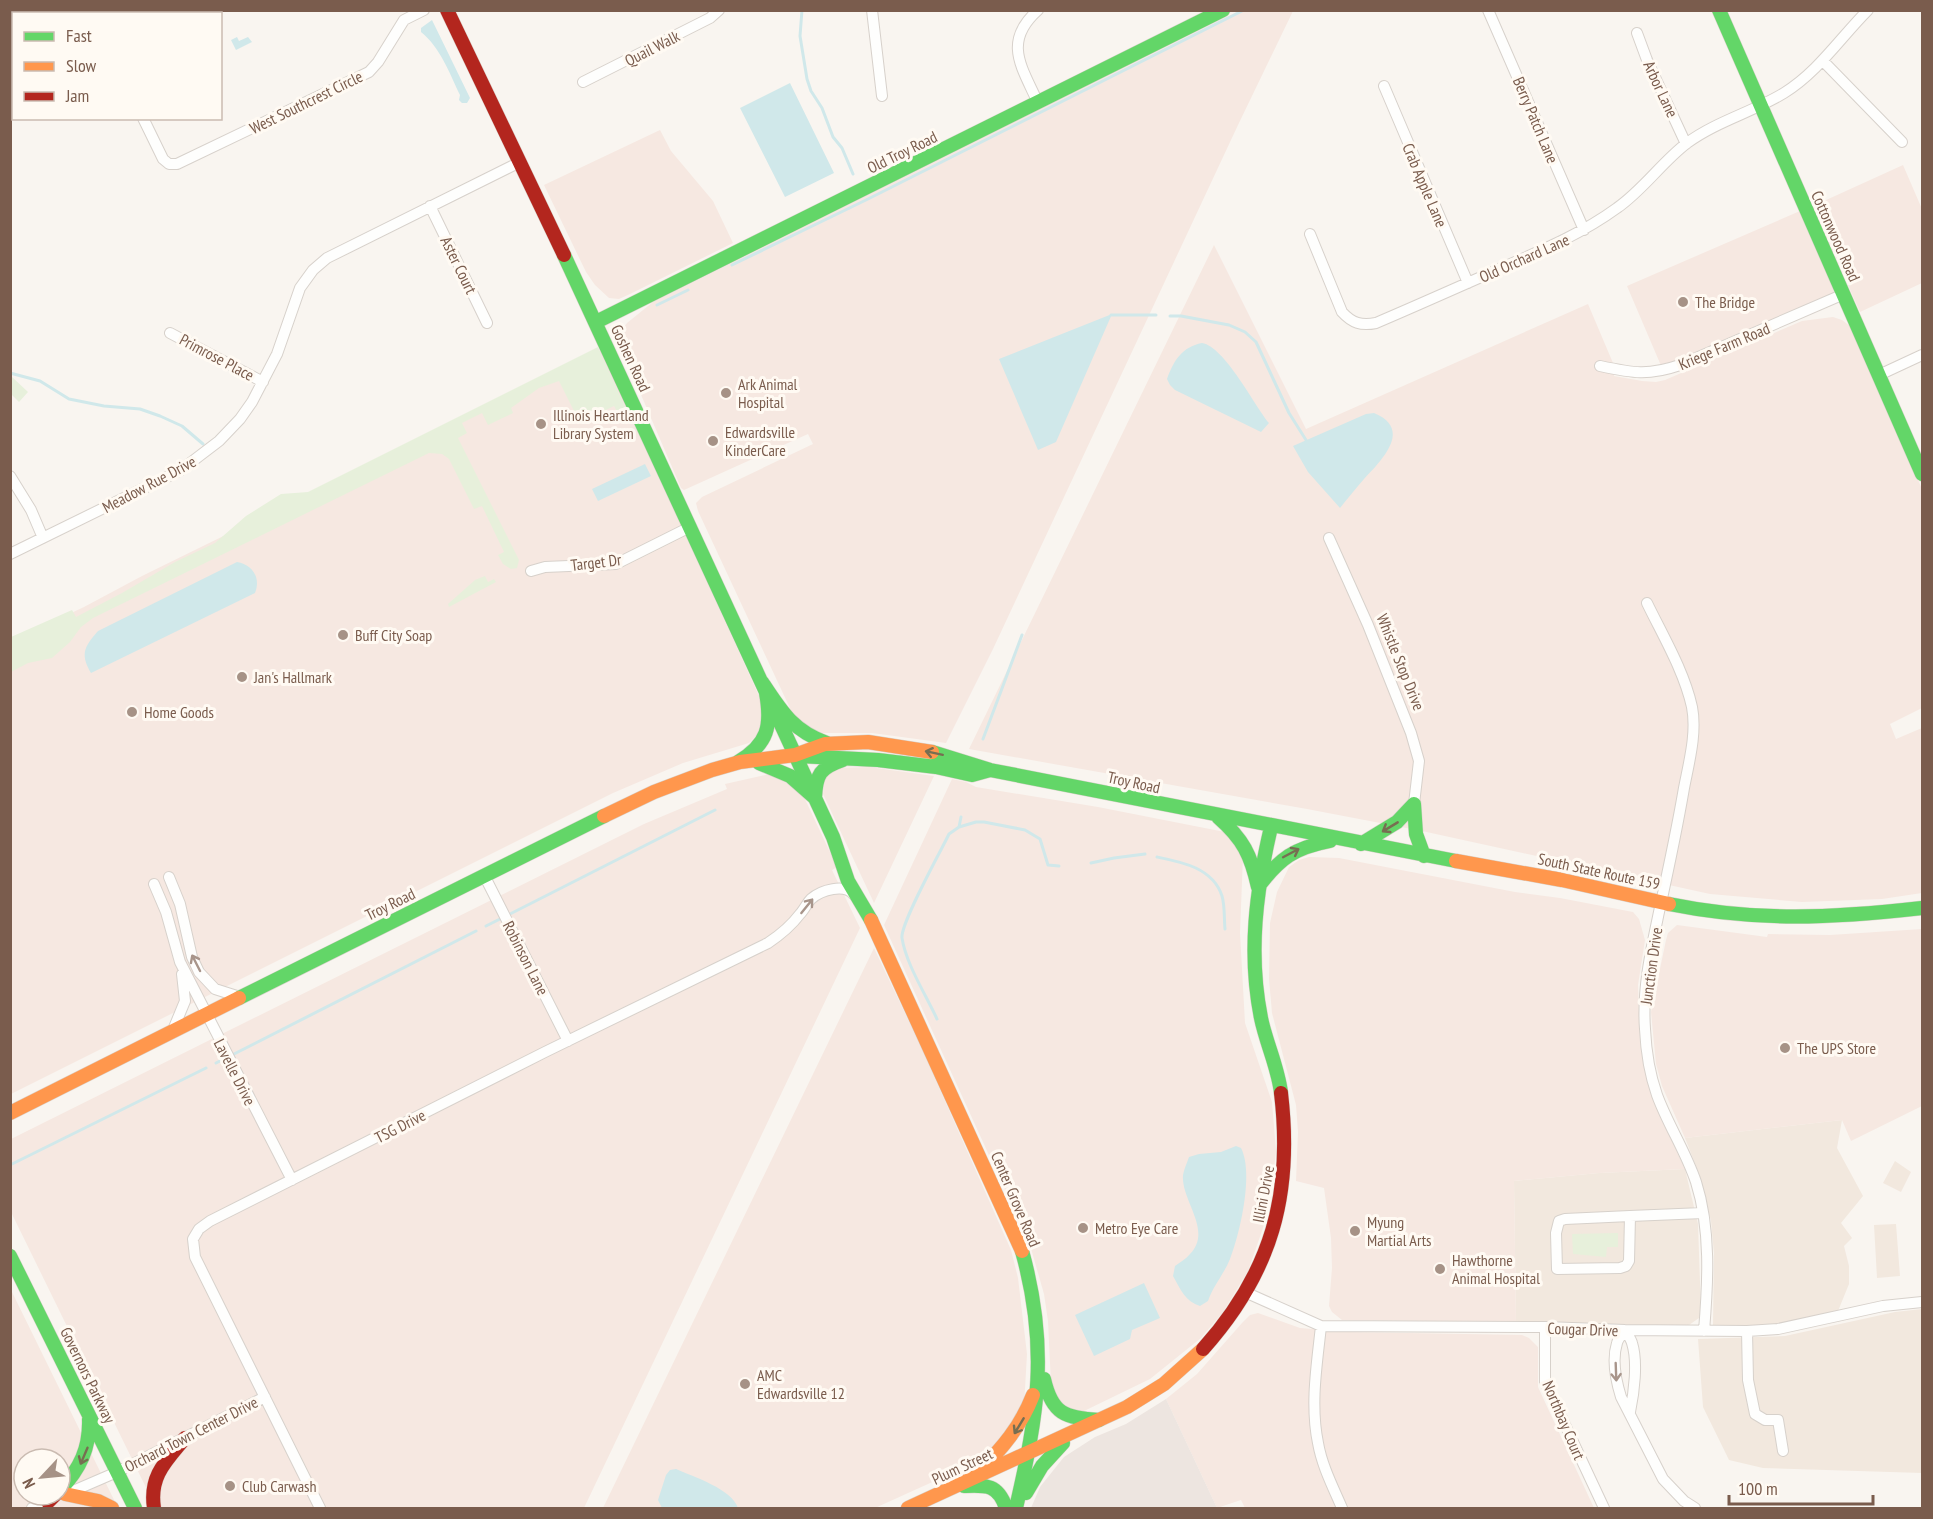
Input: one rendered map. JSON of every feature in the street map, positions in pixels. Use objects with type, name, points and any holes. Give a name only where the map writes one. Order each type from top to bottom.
[{"type":"main road","name":"Old Troy Road","points":[[596,322],[1223,10]]},
{"type":"main road","name":"Cottonwood Road","points":[[1719,10],[1923,474]]},
{"type":"main road","name":"Goshen Road","points":[[451,14],[596,322],[794,755]]},
{"type":"main road","points":[[763,685],[795,728],[806,736],[827,743]]},
{"type":"main road","points":[[734,764],[758,747],[768,730],[770,722],[763,685]]},
{"type":"main road","name":"Troy Road","points":[[794,755],[827,743],[858,743],[918,749],[966,760],[990,770],[1271,827]]},
{"type":"main road","name":"Troy Road","points":[[12,1111],[670,784],[734,764],[794,755],[936,767],[972,775],[990,770]]},
{"type":"main road","name":"Center Grove Road","points":[[794,755],[833,837],[848,858],[863,888],[872,911],[872,921]]},
{"type":"main road","points":[[815,798],[816,781],[821,770],[847,759]]},
{"type":"main road","points":[[750,761],[790,775],[815,798]]},
{"type":"main road","points":[[1361,844],[1396,824],[1414,804]]},
{"type":"main road","name":"Whistle Stop Drive","points":[[1414,804],[1416,834],[1424,856]]},
{"type":"main road","points":[[1216,815],[1241,838],[1247,848],[1258,887]]},
{"type":"main road","name":"South State Route 159","points":[[1271,827],[1544,876],[1662,902],[1737,915],[1859,916],[1923,908]]},
{"type":"main road","name":"Illini Drive","points":[[1029,1453],[1102,1420],[1166,1383],[1200,1352],[1225,1323],[1247,1293],[1270,1242],[1284,1186],[1286,1149],[1278,1077],[1261,1020],[1254,981],[1252,933],[1258,887],[1271,827]]},
{"type":"main road","name":"Center Grove Road","points":[[833,837],[837,854],[862,908],[872,921],[1022,1252],[1036,1310],[1040,1366],[1036,1418],[1018,1509]]},
{"type":"main road","points":[[1258,887],[1277,862],[1287,854],[1315,843],[1338,839]]},
{"type":"main road","name":"Governors Parkway","points":[[10,1256],[135,1509]]},
{"type":"main road","points":[[1040,1366],[1048,1396],[1058,1412],[1073,1418],[1102,1420]]},
{"type":"main road","points":[[963,1484],[1008,1443],[1020,1426],[1029,1408],[1040,1366]]},
{"type":"main road","points":[[72,1477],[87,1452],[90,1436],[89,1415]]},
{"type":"main road","points":[[1018,1509],[1038,1469],[1048,1456],[1077,1433],[1102,1420]]},
{"type":"main road","points":[[154,1509],[151,1496],[152,1484],[184,1438]]},
{"type":"main road","name":"Plum Street","points":[[908,1509],[1029,1453]]},
{"type":"main road","points":[[963,1484],[990,1486],[997,1490],[1002,1495],[1006,1509]]},
{"type":"main road","points":[[72,1497],[98,1501],[112,1509]]},
{"type":"street","name":"West Southcrest Circle","points":[[144,120],[166,163],[177,164],[369,72],[378,62],[402,15],[424,10]]},
{"type":"street","name":"Quail Walk","points":[[583,82],[710,18],[719,10]]},
{"type":"street","points":[[872,10],[882,96]]},
{"type":"street","name":"Berry Patch Lane","points":[[1488,10],[1584,230]]},
{"type":"street","name":"Old Orchard Lane","points":[[1310,234],[1342,312],[1358,324],[1376,323],[1555,245],[1584,230],[1620,206],[1686,144],[1802,81],[1868,10]]},
{"type":"street","points":[[1038,11],[1021,28],[1018,58],[1038,103]]},
{"type":"street","name":"Arbor Lane","points":[[1637,33],[1686,144]]},
{"type":"street","points":[[1822,61],[1902,142]]},
{"type":"street","name":"Crab Apple Lane","points":[[1384,86],[1468,283]]},
{"type":"street","name":"Meadow Rue Drive","points":[[10,554],[171,474],[198,458],[219,441],[240,419],[263,382],[277,354],[300,288],[314,270],[340,250],[520,162]]},
{"type":"street","name":"Aster Court","points":[[430,206],[487,323]]},
{"type":"street","name":"Kriege Farm Road","points":[[1600,366],[1642,373],[1661,372],[1844,294]]},
{"type":"street","name":"Primrose Place","points":[[170,333],[263,382]]},
{"type":"street","points":[[1879,375],[1923,355]]},
{"type":"street","points":[[10,477],[31,510],[43,538]]},
{"type":"street","name":"Target Dr","points":[[531,571],[545,567],[616,564],[690,527]]},
{"type":"street","name":"Whistle Stop Drive","points":[[1329,538],[1368,625],[1411,732],[1419,761],[1414,804]]},
{"type":"street","name":"Junction Drive","points":[[1647,603],[1682,677],[1692,708],[1693,728],[1675,838],[1651,951],[1645,994],[1645,1029],[1648,1056],[1657,1094],[1688,1160],[1702,1213],[1706,1283],[1704,1331]]},
{"type":"street","name":"Robinson Lane","points":[[484,876],[568,1041]]},
{"type":"street","points":[[169,877],[180,904],[192,957],[200,972],[215,989],[240,997]]},
{"type":"street","name":"Lavelle Drive","points":[[154,884],[166,912],[180,962],[184,1001],[173,1030]]},
{"type":"street","name":"TSG Drive","points":[[320,1509],[195,1257],[193,1239],[204,1225],[781,935],[817,895],[842,888],[852,892],[862,908]]},
{"type":"street","name":"Lavelle Drive","points":[[180,962],[292,1180]]},
{"type":"street","points":[[1630,1216],[1629,1261],[1626,1266],[1557,1269],[1556,1227],[1559,1221],[1565,1219],[1630,1216],[1702,1213]]},
{"type":"street","name":"Cougar Drive","points":[[1247,1293],[1321,1326],[1747,1331],[1799,1325],[1883,1306],[1923,1302]]},
{"type":"street","points":[[1321,1326],[1314,1394],[1316,1427],[1324,1464],[1342,1509]]},
{"type":"street","name":"Northbay Court","points":[[1545,1327],[1545,1382],[1604,1509]]},
{"type":"street","points":[[1630,1412],[1634,1395],[1634,1361],[1632,1343],[1625,1330],[1617,1342],[1617,1382],[1621,1396],[1663,1479],[1695,1509]]},
{"type":"street","points":[[1747,1331],[1748,1380],[1755,1414],[1765,1420],[1778,1420],[1783,1451]]},
{"type":"street","name":"Orchard Town Center Drive","points":[[72,1489],[117,1472],[265,1397]]},
{"type":"shaded area","points":[[1239,11],[1293,11],[993,649],[946,743],[872,733],[820,733],[795,719],[696,503],[702,497],[813,444],[808,434],[684,490],[681,488],[621,348],[619,341],[621,331],[627,323],[653,302]]},
{"type":"shaded area","points":[[660,130],[671,151],[713,201],[733,243],[619,299],[609,298],[595,285],[586,272],[544,185]]},
{"type":"shaded area","points":[[1903,165],[1922,209],[1922,283],[1860,312],[1813,206]]},
{"type":"shaded area","points":[[1800,211],[1834,293],[1662,368],[1627,286]]},
{"type":"shaded area","points":[[1214,245],[1306,429],[1588,304],[1613,363],[1614,376],[1642,381],[1665,380],[1802,321],[1833,317],[1850,326],[1922,489],[1922,708],[1890,724],[1896,739],[1922,728],[1922,893],[1882,899],[1802,902],[1710,894],[1422,831],[969,749]]},
{"type":"shaded area","points":[[602,350],[764,707],[761,731],[749,743],[683,763],[613,793],[11,1094],[11,641]]},
{"type":"shaded area","points":[[869,767],[934,776],[874,903],[823,794],[825,777],[835,768]]},
{"type":"shaded area","points":[[774,773],[804,797],[837,867],[832,870],[860,928],[584,1508],[156,1508],[11,1212],[11,1139],[644,824],[727,789],[725,784]]},
{"type":"shaded area","points":[[952,779],[976,787],[1098,807],[1230,833],[1243,856],[1240,933],[1245,1023],[1272,1102],[1276,1151],[1272,1187],[1263,1228],[1248,1271],[1223,1312],[1201,1338],[1150,1379],[1082,1412],[1073,1414],[1058,1402],[1051,1384],[1048,1321],[1044,1294],[1030,1245],[884,925]]},
{"type":"shaded area","points":[[1309,857],[1339,858],[1515,892],[1560,898],[1633,912],[1639,919],[1645,940],[1638,985],[1640,1042],[1644,1066],[1659,1114],[1685,1169],[1599,1173],[1514,1181],[1516,1322],[1342,1320],[1332,1312],[1329,1306],[1332,1268],[1331,1238],[1324,1188],[1296,1181],[1298,1132],[1296,1105],[1272,1013],[1269,979],[1270,923],[1277,892],[1289,867]]},
{"type":"shaded area","points":[[1677,925],[1767,937],[1768,934],[1830,935],[1922,929],[1922,1106],[1851,1141],[1842,1120],[1685,1138],[1662,1086],[1656,1064],[1651,1012],[1668,933]]},
{"type":"shaded area","points":[[874,948],[922,1049],[1011,1250],[1018,1278],[1027,1354],[1024,1406],[1019,1420],[981,1460],[875,1508],[603,1508]]},
{"type":"shaded area","points":[[1842,1120],[1837,1148],[1863,1196],[1841,1223],[1852,1238],[1844,1246],[1849,1266],[1849,1284],[1838,1311],[1801,1321],[1763,1327],[1713,1325],[1714,1253],[1711,1221],[1699,1174],[1685,1138]]},
{"type":"shaded area","points":[[1895,1161],[1911,1172],[1901,1192],[1883,1183]]},
{"type":"shaded area","points":[[1685,1169],[1698,1224],[1701,1311],[1699,1318],[1689,1325],[1680,1326],[1516,1322],[1514,1181],[1599,1173]]},
{"type":"shaded area","points":[[1896,1224],[1900,1276],[1877,1278],[1874,1225]]},
{"type":"shaded area","points":[[11,1290],[118,1508],[11,1508]]},
{"type":"shaded area","points":[[1922,1309],[1922,1473],[1763,1468],[1729,1460],[1703,1407],[1698,1339],[1785,1336],[1895,1312]]},
{"type":"shaded area","points":[[1258,1313],[1300,1328],[1350,1332],[1522,1335],[1529,1338],[1538,1347],[1538,1387],[1594,1508],[1245,1508],[1241,1500],[1217,1508],[1166,1399],[1197,1374],[1250,1315]]},
{"type":"shaded area","points":[[1166,1399],[1217,1508],[1031,1508],[1040,1487],[1064,1457],[1095,1437],[1126,1424]]},
{"type":"green space","points":[[598,347],[626,409],[618,413],[614,406],[583,421],[582,418],[578,419],[559,381],[539,388],[511,408],[513,413],[488,425],[482,413],[462,423],[467,433],[458,438],[519,560],[517,568],[511,569],[503,564],[498,555],[504,552],[482,506],[474,509],[449,459],[442,454],[429,453],[93,618],[81,627],[70,642],[52,658],[28,663],[11,672],[11,637],[72,610],[76,617],[175,562],[215,543],[246,516],[281,494],[308,492]]},
{"type":"green space","points":[[11,376],[28,392],[19,402],[11,394]]},
{"type":"green space","points":[[485,576],[488,582],[494,579],[496,582],[449,607],[448,604],[475,580]]},
{"type":"green space","points":[[1618,1233],[1618,1247],[1607,1247],[1606,1257],[1573,1254],[1572,1234]]},
{"type":"water","points":[[432,20],[470,98],[467,103],[459,100],[460,95],[444,61],[434,45],[421,32],[421,28]]},
{"type":"water","points":[[237,37],[239,41],[248,37],[252,42],[236,50],[231,40]]},
{"type":"water","points":[[790,83],[834,173],[785,197],[740,108]]},
{"type":"water","points":[[1112,314],[1056,442],[1038,450],[999,359]]},
{"type":"water","points":[[1202,343],[1211,347],[1229,365],[1269,423],[1261,432],[1175,390],[1170,385],[1167,379],[1180,355],[1189,348]]},
{"type":"water","points":[[1374,413],[1386,420],[1391,427],[1393,436],[1390,445],[1379,463],[1340,508],[1308,472],[1293,446],[1366,414]]},
{"type":"water","points":[[645,464],[651,476],[598,501],[592,489]]},
{"type":"water","points":[[237,562],[247,566],[254,573],[257,582],[255,593],[91,673],[85,661],[85,651],[98,631]]},
{"type":"water","points":[[1236,1146],[1241,1148],[1246,1172],[1241,1219],[1228,1264],[1208,1301],[1200,1306],[1187,1298],[1173,1276],[1175,1266],[1190,1254],[1196,1245],[1198,1235],[1194,1215],[1186,1195],[1183,1173],[1189,1157],[1221,1152]]},
{"type":"water","points":[[1144,1283],[1160,1318],[1132,1330],[1130,1339],[1094,1356],[1075,1315]]},
{"type":"water","points":[[676,1469],[720,1489],[734,1501],[738,1508],[662,1508],[658,1500],[666,1475],[670,1470]]},
{"type":"waterway","points":[[802,10],[800,36],[807,79],[811,91],[822,108],[833,137],[842,148],[853,174]]},
{"type":"waterway","points":[[732,265],[1244,10]]},
{"type":"waterway","points":[[657,305],[688,290]]},
{"type":"waterway","points":[[1111,315],[1156,315]]},
{"type":"waterway","points":[[1170,316],[1229,325],[1245,332],[1256,342],[1289,413],[1306,440]]},
{"type":"waterway","points":[[10,373],[40,381],[69,399],[104,406],[140,409],[160,416],[182,426],[203,444]]},
{"type":"waterway","points":[[983,739],[1022,635]]},
{"type":"waterway","points":[[510,914],[715,810]]},
{"type":"waterway","points":[[937,1019],[912,969],[902,938],[907,918],[922,887],[949,834],[959,827],[961,817]]},
{"type":"waterway","points":[[959,827],[984,822],[1025,830],[1040,839],[1048,865],[1059,866]]},
{"type":"waterway","points":[[1091,863],[1145,854]]},
{"type":"waterway","points":[[1157,857],[1186,864],[1212,879],[1222,896],[1225,929]]},
{"type":"waterway","points":[[486,926],[500,919]]},
{"type":"waterway","points":[[234,1054],[476,931]]},
{"type":"waterway","points":[[216,1063],[222,1060]]},
{"type":"waterway","points":[[10,1165],[206,1068]]},
{"type":"traffic: fast","points":[[596,322],[1223,10]]},
{"type":"traffic: fast","points":[[1719,10],[1922,474]]},
{"type":"traffic: fast","points":[[564,255],[833,837],[848,881],[871,920]]},
{"type":"traffic: fast","points":[[762,682],[789,719],[805,732],[827,743]]},
{"type":"traffic: fast","points":[[738,762],[756,748],[766,733],[768,725],[766,693]]},
{"type":"traffic: fast","points":[[932,752],[990,770],[1456,861]]},
{"type":"traffic: fast","points":[[798,756],[878,760],[936,767],[972,775],[990,770]]},
{"type":"traffic: fast","points":[[815,798],[821,773],[829,766],[843,760]]},
{"type":"traffic: fast","points":[[759,763],[790,776],[815,798]]},
{"type":"traffic: fast","points":[[1414,804],[1416,834],[1424,856]]},
{"type":"traffic: fast","points":[[1361,844],[1397,822],[1414,804]]},
{"type":"traffic: fast","points":[[239,998],[604,816]]},
{"type":"traffic: fast","points":[[1218,817],[1245,848],[1258,887]]},
{"type":"traffic: fast","points":[[1271,827],[1261,875],[1254,946],[1261,1018],[1281,1093]]},
{"type":"traffic: fast","points":[[1258,887],[1273,869],[1289,856],[1307,847],[1330,841]]},
{"type":"traffic: fast","points":[[1669,904],[1701,910],[1764,916],[1826,916],[1922,908]]},
{"type":"traffic: fast","points":[[1016,1508],[1035,1411],[1038,1350],[1036,1319],[1022,1251]]},
{"type":"traffic: fast","points":[[10,1256],[135,1508]]},
{"type":"traffic: fast","points":[[1044,1379],[1051,1400],[1062,1412],[1077,1418],[1099,1420]]},
{"type":"traffic: fast","points":[[72,1475],[86,1449],[89,1419]]},
{"type":"traffic: fast","points":[[1026,1493],[1042,1466],[1063,1443]]},
{"type":"traffic: fast","points":[[964,1486],[985,1486],[995,1490],[1006,1508]]},
{"type":"traffic: slow","points":[[604,816],[654,792],[712,770],[740,762],[795,755],[825,744],[868,742],[932,752]]},
{"type":"traffic: slow","points":[[1456,861],[1562,880],[1669,904]]},
{"type":"traffic: slow","points":[[871,920],[1022,1251]]},
{"type":"traffic: slow","points":[[10,1113],[239,998]]},
{"type":"traffic: slow","points":[[908,1508],[1127,1407],[1164,1384],[1203,1349]]},
{"type":"traffic: slow","points":[[978,1472],[1010,1436],[1023,1417],[1033,1395]]},
{"type":"traffic: slow","points":[[72,1495],[98,1501],[112,1508]]},
{"type":"traffic: jam","points":[[447,10],[564,255]]},
{"type":"traffic: jam","points":[[1203,1349],[1227,1320],[1246,1291],[1261,1261],[1272,1230],[1280,1198],[1284,1165],[1281,1093]]},
{"type":"traffic: jam","points":[[154,1508],[153,1497],[157,1478],[166,1462],[185,1438]]},
{"type":"place","name":"The Bridge","points":[[1683,302]]},
{"type":"place","name":"Ark Animal Hospital","points":[[726,393]]},
{"type":"place","name":"Illinois Heartland Library System","points":[[541,424]]},
{"type":"place","name":"Edwardsville KinderCare","points":[[713,441]]},
{"type":"place","name":"Buff City Soap","points":[[343,635]]},
{"type":"place","name":"Jan's Hallmark","points":[[242,677]]},
{"type":"place","name":"Home Goods","points":[[132,712]]},
{"type":"place","name":"The UPS Store","points":[[1785,1048]]},
{"type":"place","name":"Metro Eye Care","points":[[1083,1228]]},
{"type":"place","name":"Myung Martial Arts","points":[[1355,1231]]},
{"type":"place","name":"Hawthorne Animal Hospital","points":[[1440,1269]]},
{"type":"place","name":"AMC Edwardsville 12","points":[[745,1384]]},
{"type":"place","name":"Club Carwash","points":[[230,1486]]}]
